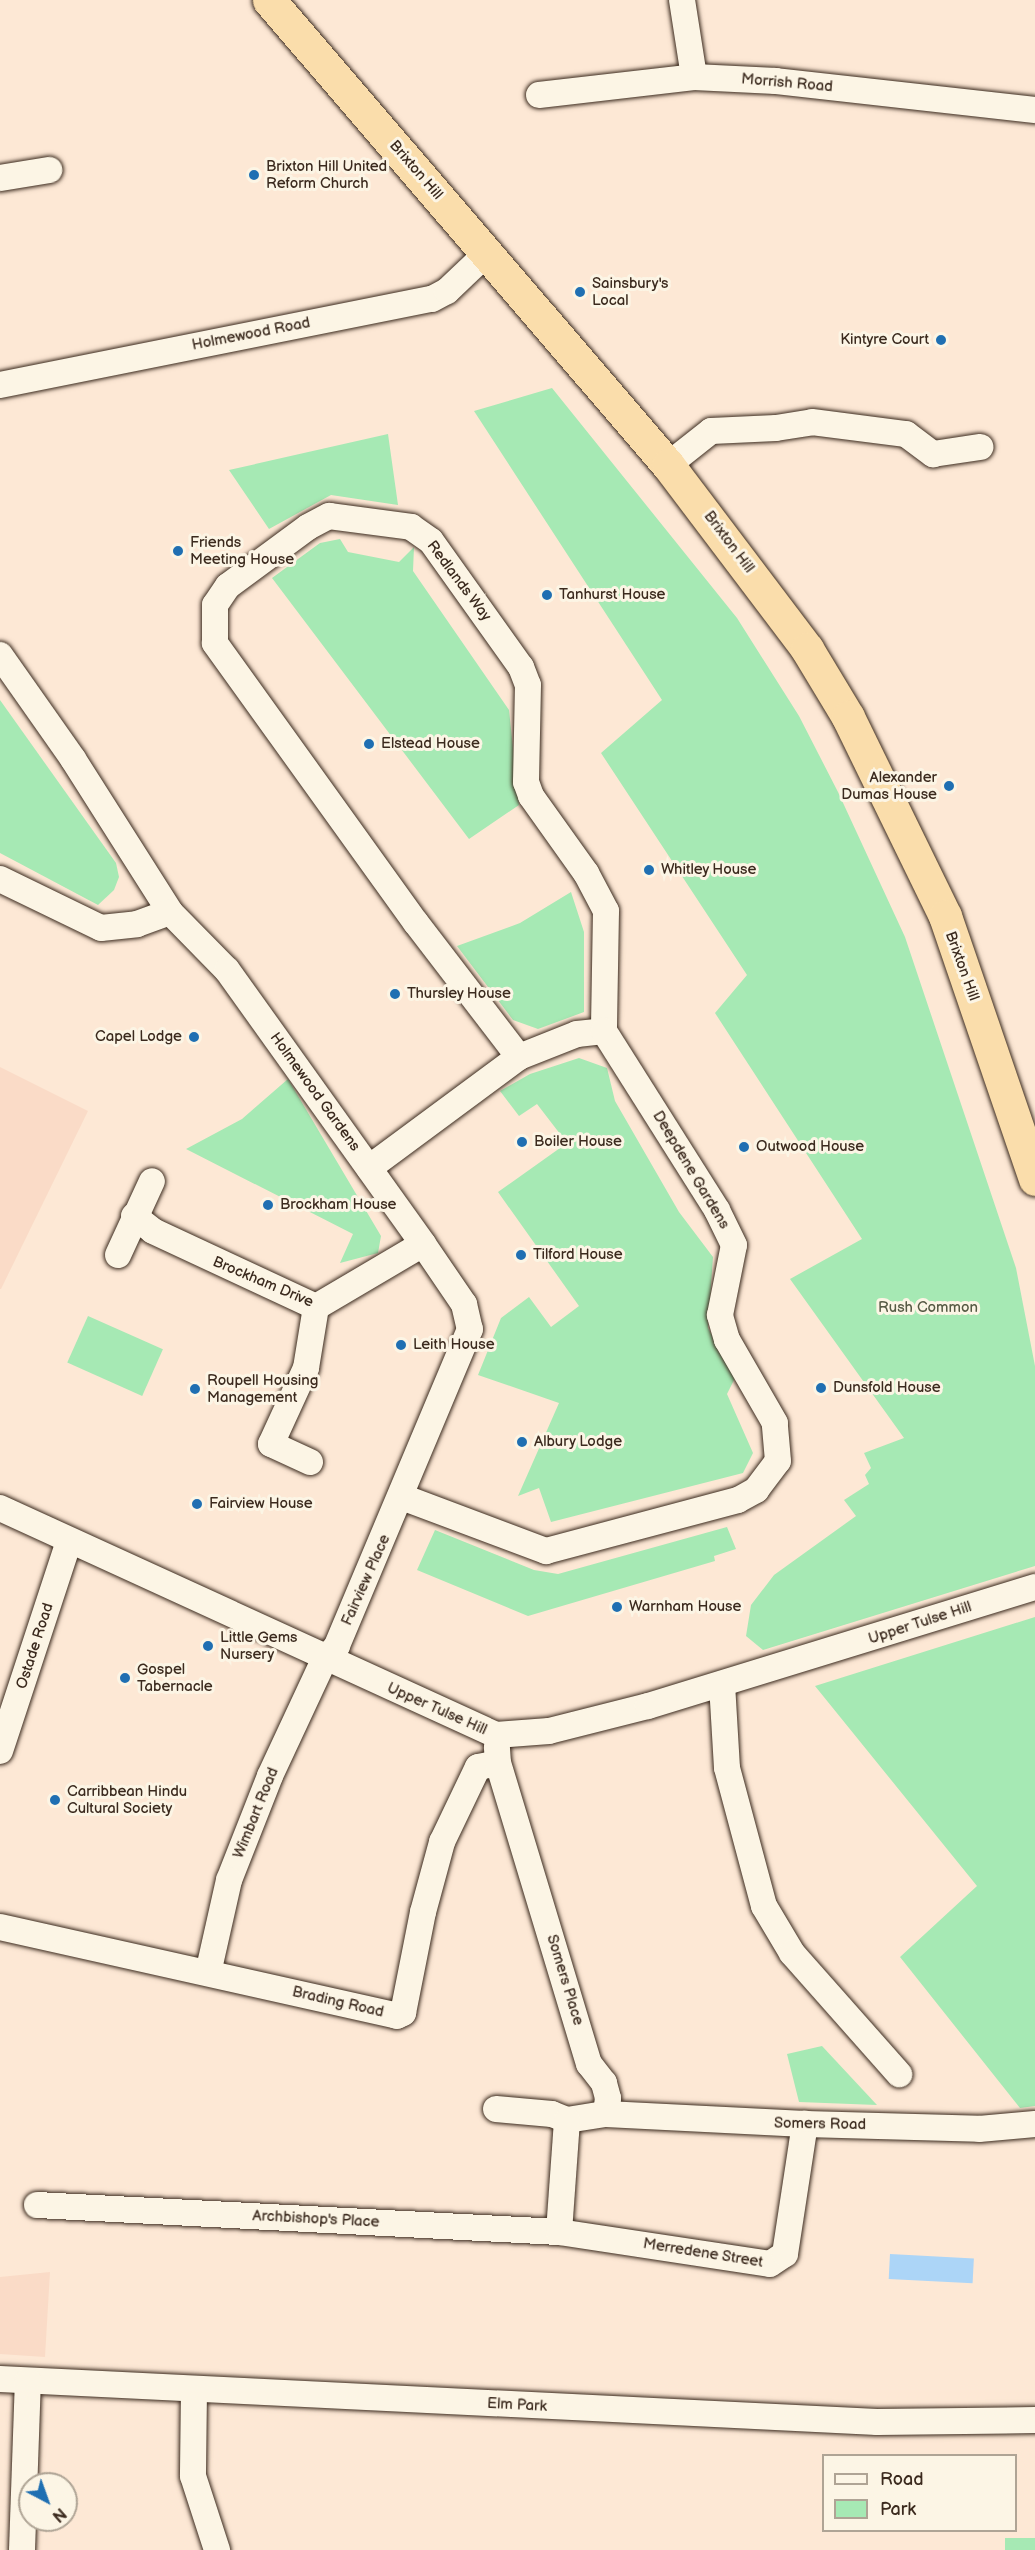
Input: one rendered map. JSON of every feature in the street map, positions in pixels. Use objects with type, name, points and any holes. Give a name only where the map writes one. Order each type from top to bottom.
[{"type":"highway","name":"Brixton Hill","points":[[269,0],[668,465],[794,631],[848,717],[945,916],[1035,1179]]},
{"type":"street","points":[[682,0],[694,77]]},
{"type":"street","name":"Morrish Road","points":[[539,95],[694,77],[777,81],[1035,110]]},
{"type":"street","points":[[0,178],[49,170]]},
{"type":"street","name":"Holmewood Road","points":[[0,385],[432,299],[447,291],[487,254]]},
{"type":"street","points":[[668,465],[711,431],[776,428],[812,422],[906,434],[933,454],[980,447]]},
{"type":"street","name":"Redlands Way","points":[[519,1057],[416,923],[215,643],[215,605],[228,586],[308,527],[329,516],[411,526],[431,541],[521,667],[528,685],[526,782],[531,796],[586,873],[606,911],[604,1031]]},
{"type":"street","name":"Holmewood Gardens","points":[[0,655],[73,759],[170,912],[227,970],[448,1282]]},
{"type":"street","points":[[0,879],[101,928],[137,924],[170,912]]},
{"type":"street","points":[[369,1168],[519,1057],[577,1034],[604,1031]]},
{"type":"street","name":"Deepdene Gardens","points":[[402,1497],[546,1551],[738,1500],[756,1490],[778,1461],[775,1423],[727,1340],[720,1315],[734,1245],[717,1210],[604,1031]]},
{"type":"street","points":[[118,1255],[152,1181]]},
{"type":"street","name":"Brockham Drive","points":[[134,1216],[153,1231],[316,1307],[423,1244]]},
{"type":"street","name":"Fairview Place","points":[[324,1660],[337,1646],[402,1497],[470,1329],[464,1304],[448,1282]]},
{"type":"street","points":[[310,1462],[271,1444],[306,1368],[316,1307]]},
{"type":"street","name":"Upper Tulse Hill","points":[[0,1508],[324,1660],[495,1736],[549,1731],[722,1684],[1035,1587]]},
{"type":"street","name":"Ostade Road","points":[[0,1751],[69,1541]]},
{"type":"street","name":"Wimbart Road","points":[[208,1973],[229,1880],[270,1776],[324,1660]]},
{"type":"street","points":[[722,1684],[727,1768],[764,1906],[792,1953],[899,2074]]},
{"type":"street","name":"Somers Place","points":[[495,1736],[498,1763],[589,2064],[604,2084],[606,2114]]},
{"type":"street","name":"Brading Road","points":[[0,1927],[397,2016],[403,2013],[423,1912],[442,1842],[478,1767],[498,1763]]},
{"type":"street","points":[[496,2109],[552,2114],[567,2120],[606,2114]]},
{"type":"street","name":"Somers Road","points":[[606,2114],[805,2124],[979,2129],[1035,2124]]},
{"type":"street","points":[[559,2232],[567,2120]]},
{"type":"street","name":"Merredene Street","points":[[595,2236],[770,2264],[779,2261],[785,2254],[805,2124]]},
{"type":"street","name":"Archbishop's Place","points":[[37,2205],[559,2232],[595,2236]]},
{"type":"street","name":"Elm Park","points":[[0,2379],[878,2422],[1035,2420]]},
{"type":"street","points":[[22,2550],[28,2381]]},
{"type":"street","points":[[194,2390],[193,2476],[217,2550]]},
{"type":"shaded area","points":[[0,1067],[88,1111],[1,1289],[0,1289]]},
{"type":"shaded area","points":[[50,2272],[45,2357],[0,2354],[0,2277]]},
{"type":"green space","name":"Rush Common","points":[[552,388],[737,618],[799,716],[838,792],[905,937],[1016,1268],[1035,1366],[1035,1566],[763,1650],[746,1636],[751,1605],[774,1575],[856,1516],[844,1500],[869,1484],[865,1475],[871,1468],[864,1453],[904,1438],[790,1279],[862,1239],[715,1013],[747,975],[601,753],[662,700],[474,411]]},
{"type":"green space","points":[[388,434],[398,505],[331,495],[269,529],[229,470]]},
{"type":"green space","points":[[340,539],[348,552],[399,562],[414,547],[413,571],[509,710],[519,805],[469,839],[272,578],[320,543]]},
{"type":"green space","points":[[0,700],[116,863],[119,877],[114,890],[98,905],[0,853]]},
{"type":"green space","points":[[571,892],[584,932],[584,1012],[538,1029],[513,1020],[457,946],[520,923]]},
{"type":"green space","points":[[579,1058],[607,1068],[615,1101],[679,1212],[713,1257],[708,1328],[735,1378],[727,1394],[753,1453],[743,1473],[551,1522],[539,1488],[518,1496],[559,1403],[478,1375],[501,1318],[529,1297],[551,1327],[579,1306],[498,1192],[567,1143],[537,1104],[519,1116],[500,1091],[530,1074]]},
{"type":"green space","points":[[288,1079],[381,1236],[378,1253],[340,1263],[353,1234],[186,1149],[242,1119]]},
{"type":"green space","points":[[88,1316],[163,1349],[142,1396],[67,1363]]},
{"type":"green space","points":[[727,1527],[736,1549],[714,1556],[715,1561],[528,1616],[417,1570],[435,1530],[534,1570],[558,1574]]},
{"type":"green space","points":[[1035,1617],[1035,2106],[1020,2108],[900,1957],[977,1886],[815,1686]]},
{"type":"green space","points":[[822,2046],[877,2105],[799,2102],[787,2054]]},
{"type":"green space","points":[[1005,2538],[1035,2538],[1035,2550],[1005,2550]]},
{"type":"water","points":[[890,2254],[974,2258],[973,2283],[889,2279]]},
{"type":"place","name":"Brixton Hill United Reform Church","points":[[254,175]]},
{"type":"place","name":"Sainsbury's Local","points":[[580,292]]},
{"type":"place","name":"Kintyre Court","points":[[941,340]]},
{"type":"place","name":"Friends Meeting House","points":[[178,551]]},
{"type":"place","name":"Tanhurst House","points":[[547,595]]},
{"type":"place","name":"Elstead House","points":[[369,744]]},
{"type":"place","name":"Alexander Dumas House","points":[[949,786]]},
{"type":"place","name":"Whitley House","points":[[649,870]]},
{"type":"place","name":"Thursley House","points":[[395,994]]},
{"type":"place","name":"Capel Lodge","points":[[194,1037]]},
{"type":"place","name":"Boiler House","points":[[522,1142]]},
{"type":"place","name":"Outwood House","points":[[744,1147]]},
{"type":"place","name":"Brockham House","points":[[268,1205]]},
{"type":"place","name":"Tilford House","points":[[521,1255]]},
{"type":"place","name":"Leith House","points":[[401,1345]]},
{"type":"place","name":"Dunsfold House","points":[[821,1388]]},
{"type":"place","name":"Roupell Housing Management","points":[[195,1389]]},
{"type":"place","name":"Albury Lodge","points":[[522,1442]]},
{"type":"place","name":"Fairview House","points":[[197,1504]]},
{"type":"place","name":"Warnham House","points":[[617,1607]]},
{"type":"place","name":"Little Gems Nursery","points":[[208,1646]]},
{"type":"place","name":"Gospel Tabernacle","points":[[125,1678]]},
{"type":"place","name":"Carribbean Hindu Cultural Society","points":[[55,1800]]}]
